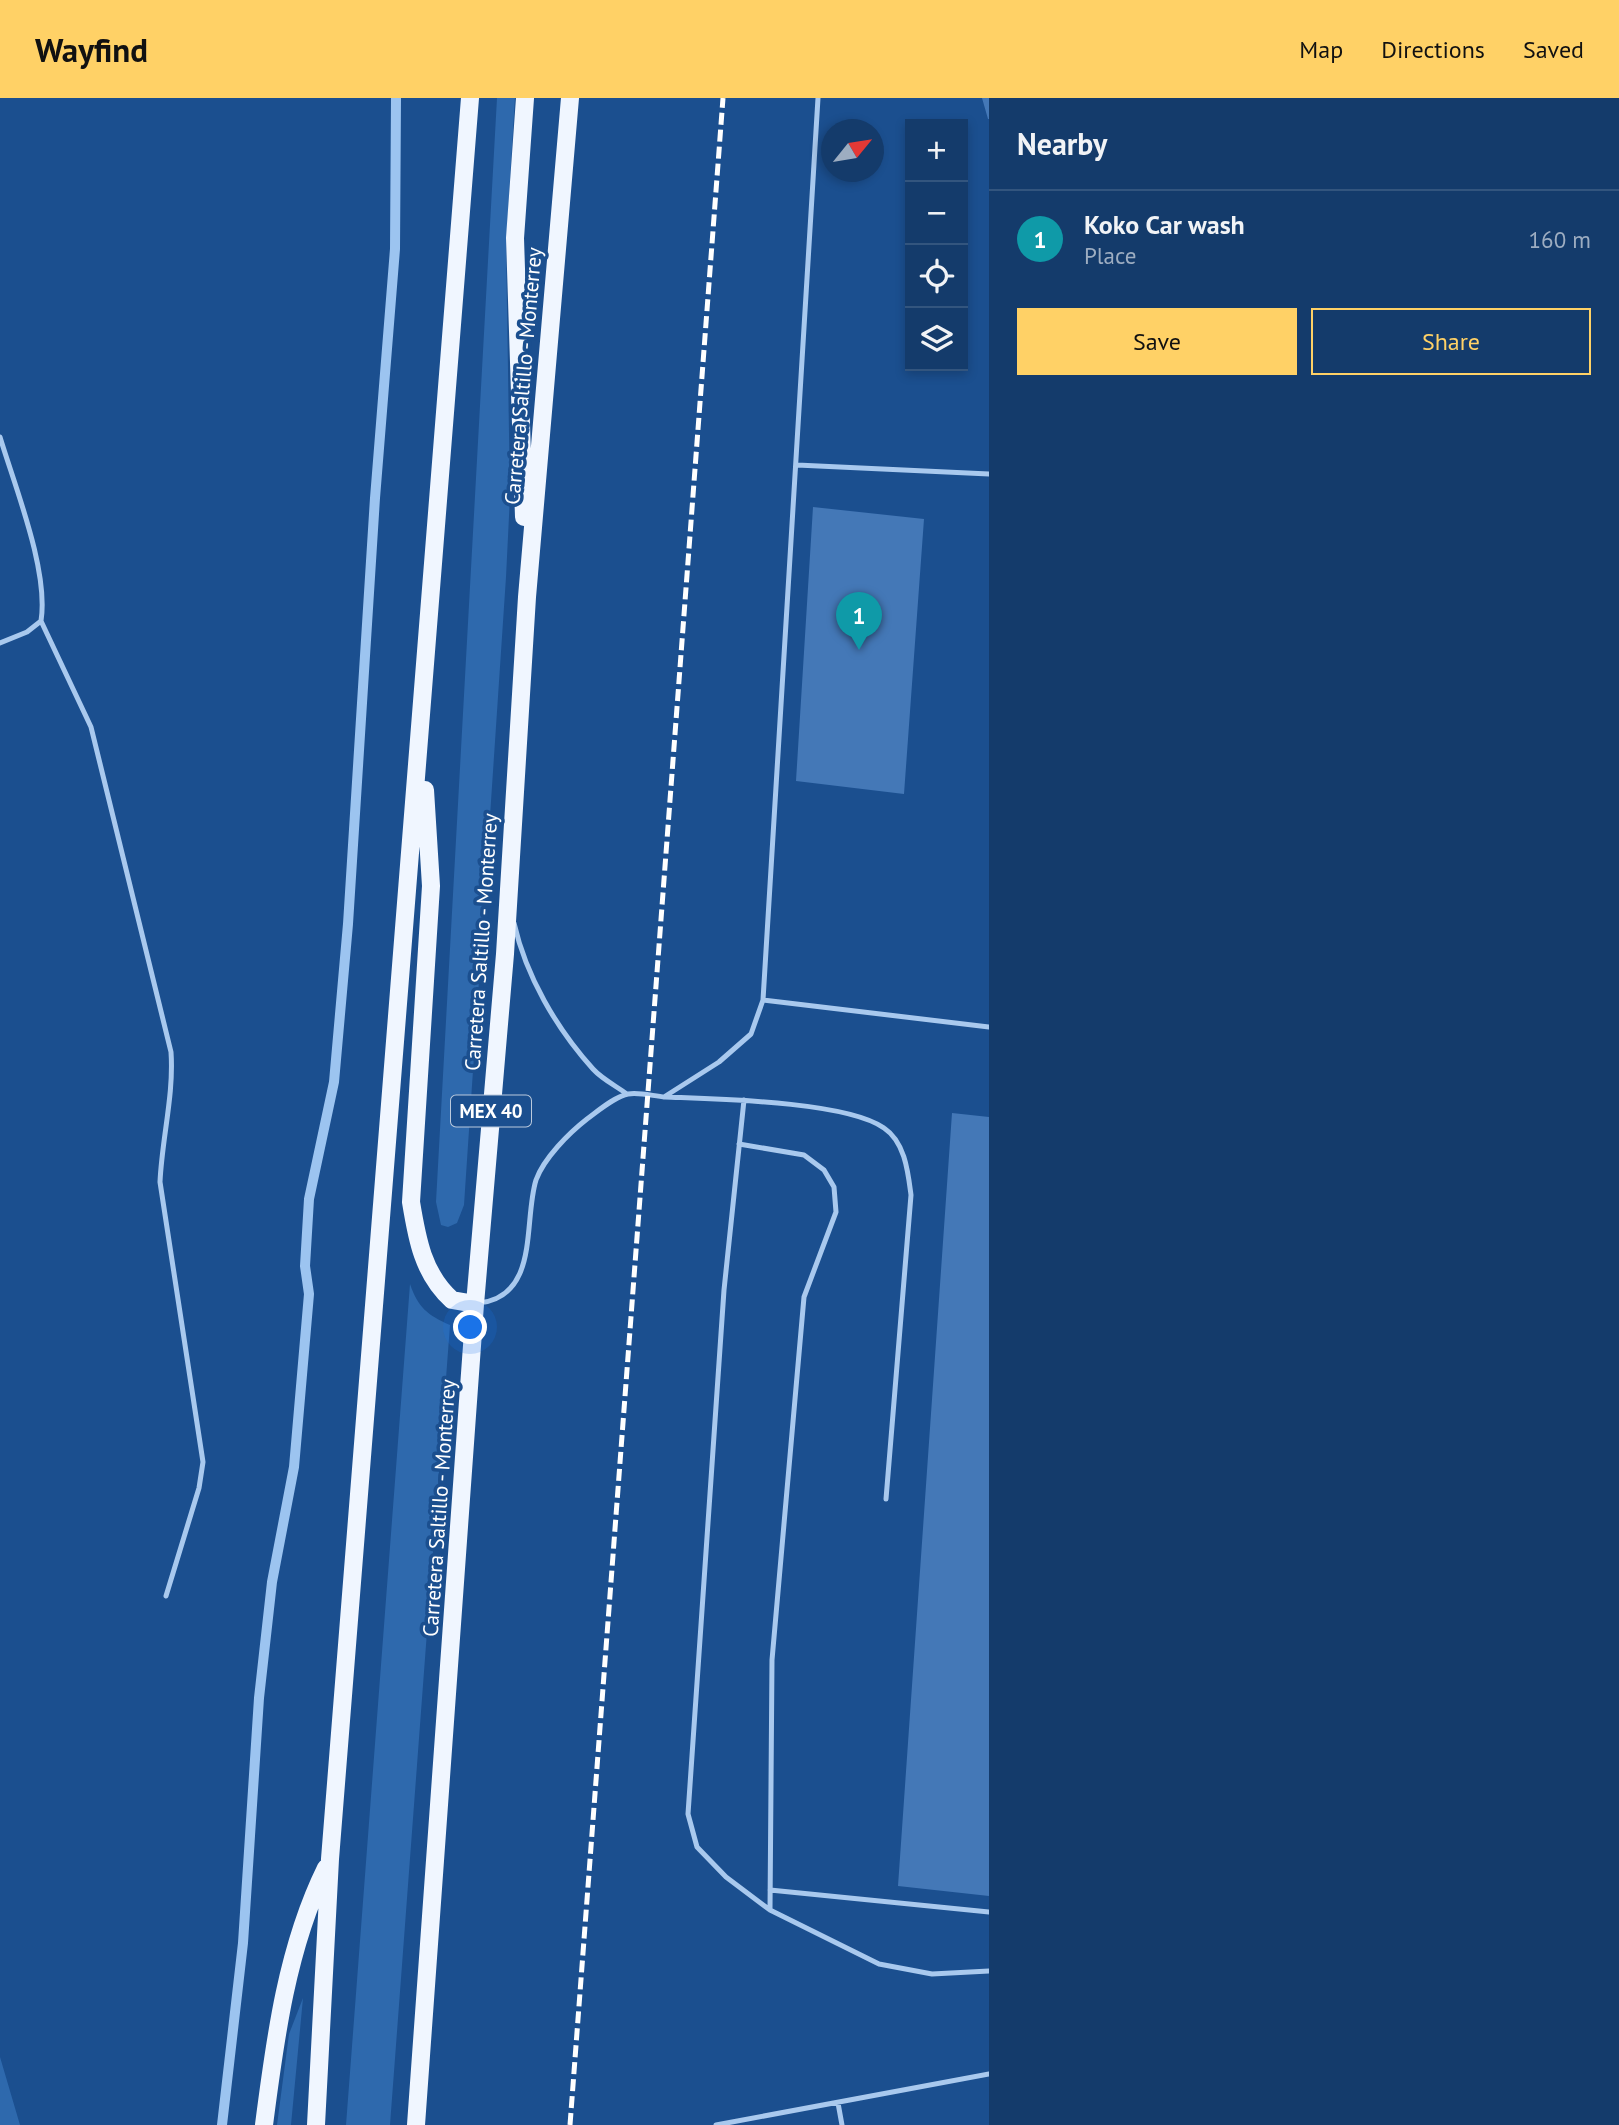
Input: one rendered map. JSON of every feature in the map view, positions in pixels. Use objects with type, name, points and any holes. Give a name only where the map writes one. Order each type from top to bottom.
[{"type":"main road","points":[[316,2125],[330,1859],[470,98]]},
{"type":"main road","points":[[525,98],[515,238],[527,597]]},
{"type":"main road","name":"Carretera Saltillo - Monterrey","points":[[416,2125],[475,1304],[508,899],[527,597],[570,98]]},
{"type":"main road","points":[[422,727],[431,886],[411,1202],[416,1239],[428,1273],[452,1300],[475,1304]]},
{"type":"main road","points":[[264,2125],[273,2053],[301,1931],[315,1890],[330,1859]]},
{"type":"lane","points":[[664,1097],[719,1062],[751,1034],[763,1000],[818,98]]},
{"type":"lane","points":[[0,437],[32,544],[43,605],[41,621],[92,727],[171,1052],[173,1082],[162,1142],[160,1182],[203,1462],[200,1488],[166,1596]]},
{"type":"lane","points":[[797,465],[989,474]]},
{"type":"lane","points":[[0,643],[27,632],[41,621]]},
{"type":"lane","points":[[508,899],[526,962],[552,1013],[594,1070],[627,1094],[744,1100],[859,1115],[886,1128],[899,1144],[908,1170],[911,1195],[886,1499]]},
{"type":"lane","points":[[763,1000],[989,1027]]},
{"type":"lane","points":[[475,1304],[498,1298],[519,1278],[537,1179],[556,1151],[584,1121],[627,1094]]},
{"type":"lane","points":[[744,1100],[724,1290],[688,1815],[697,1847],[726,1877],[770,1910],[880,1964],[932,1974],[989,1971]]},
{"type":"lane","points":[[739,1144],[804,1155],[824,1170],[834,1187],[836,1212],[804,1297],[772,1660],[770,1910]]},
{"type":"lane","points":[[770,1890],[989,1912]]},
{"type":"lane","points":[[716,2125],[989,2074]]},
{"type":"lane","points":[[838,2103],[842,2125]]},
{"type":"shaded area","points":[[497,98],[515,98],[506,245],[510,496],[464,1205],[457,1223],[448,1227],[441,1225],[436,1202]]},
{"type":"shaded area","points":[[410,1284],[424,1309],[450,1325],[390,2125],[346,2125]]},
{"type":"shaded area","points":[[303,1998],[291,2125],[277,2125],[289,2034]]},
{"type":"shaded area","points":[[0,2057],[20,2125],[0,2125]]},
{"type":"building","points":[[982,98],[989,98],[989,119],[988,119]]},
{"type":"building","points":[[813,507],[924,519],[904,794],[796,781]]},
{"type":"building","points":[[952,1113],[989,1117],[989,1896],[898,1886]]},
{"type":"waterway","points":[[222,2125],[243,1943],[259,1698],[272,1582],[294,1467],[309,1294],[305,1266],[309,1199],[334,1082],[348,924],[375,498],[395,249],[396,98]]},
{"type":"railway","points":[[570,2125],[723,98]]},
{"type":"place","name":"Koko Car wash","points":[[859,650]]}]
